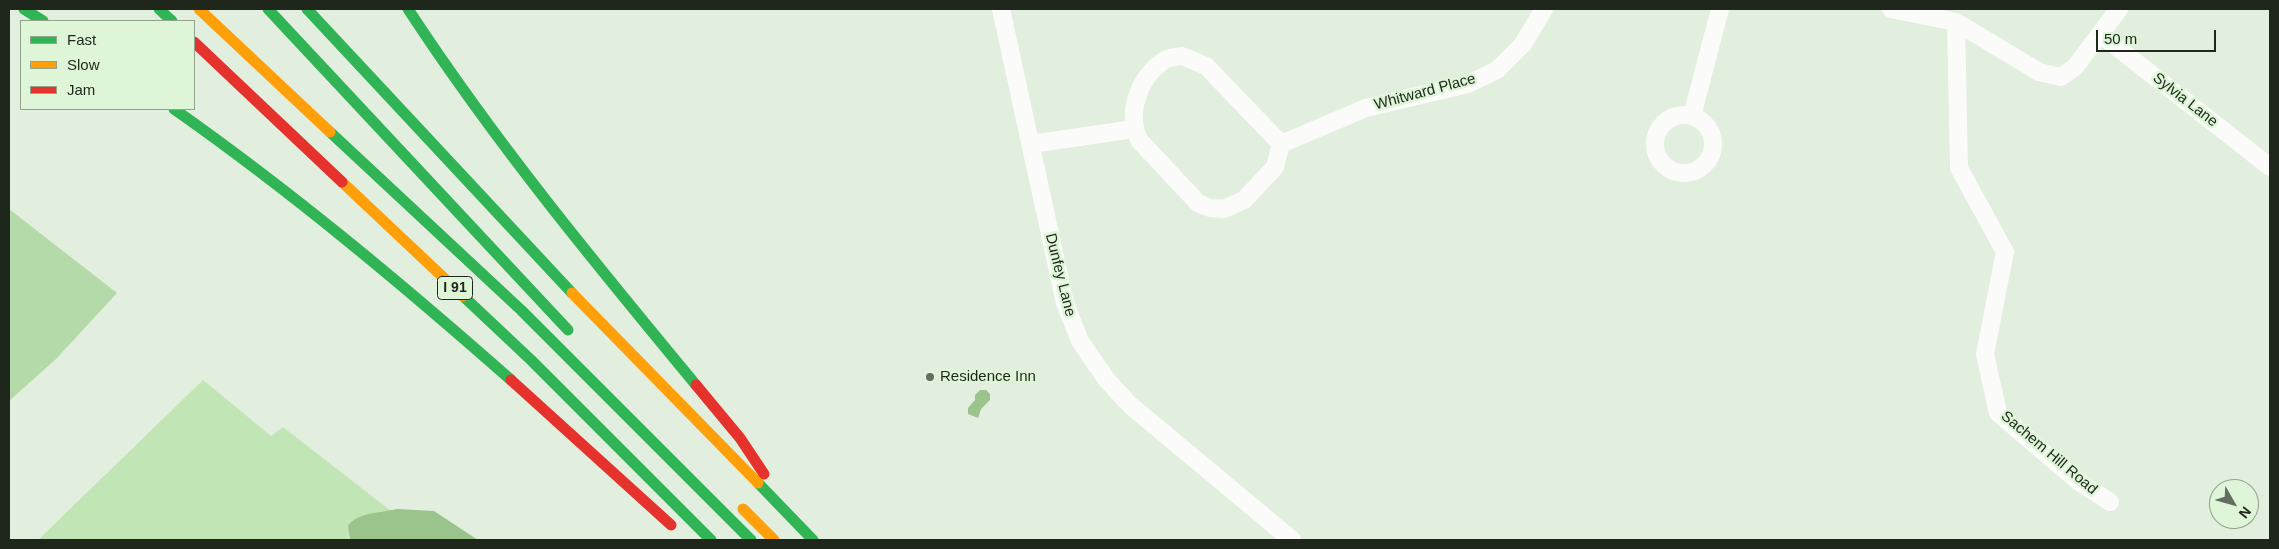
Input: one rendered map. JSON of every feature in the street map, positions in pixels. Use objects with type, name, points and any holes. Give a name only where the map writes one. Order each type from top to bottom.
[{"type":"highway","points":[[24,9],[41,20]]},
{"type":"highway","points":[[159,9],[171,20]]},
{"type":"highway","points":[[199,9],[521,310],[751,540]]},
{"type":"highway","points":[[268,9],[575,338]]},
{"type":"highway","points":[[307,9],[544,264],[813,540]]},
{"type":"highway","points":[[408,9],[466,96],[526,174],[746,446],[782,508]]},
{"type":"highway","name":"I 91","points":[[195,43],[531,360],[711,540]]},
{"type":"highway","points":[[175,110],[269,178],[388,275],[561,425],[681,535]]},
{"type":"highway","points":[[732,498],[774,540]]},
{"type":"street","name":"Dunfey Lane","points":[[1001,9],[1065,303],[1080,341],[1090,359],[1130,405],[1292,540]]},
{"type":"street","name":"Whitward Place","points":[[1281,144],[1366,108],[1468,84],[1497,70],[1522,44],[1544,9]]},
{"type":"street","points":[[1692,116],[1720,9]]},
{"type":"street","points":[[1890,9],[1956,22],[2039,72],[2061,77],[2075,67],[2119,9]]},
{"type":"street","name":"Sachem Hill Road","points":[[1956,22],[1960,168],[2005,252],[1985,354],[1998,413],[2079,482],[2110,502]]},
{"type":"street","name":"Sylvia Lane","points":[[2100,34],[2270,167]]},
{"type":"street","points":[[1182,56],[1206,66],[1281,144],[1275,167],[1244,200],[1224,209],[1210,208],[1198,202],[1139,140],[1134,129],[1133,111],[1143,82],[1164,60],[1182,56]]},
{"type":"street","points":[[1031,144],[1134,129]]},
{"type":"shaded area","points":[[9,209],[117,293],[56,359],[9,401]]},
{"type":"shaded area","points":[[203,380],[271,436],[283,427],[391,511],[380,512],[348,537],[350,540],[38,540]]},
{"type":"shaded area","points":[[980,390],[986,390],[990,394],[990,400],[981,409],[978,418],[968,414],[968,408]]},
{"type":"shaded area","points":[[397,509],[434,511],[478,540],[350,540],[348,526],[352,521],[370,514]]},
{"type":"traffic: fast","points":[[24,9],[41,20]]},
{"type":"traffic: fast","points":[[159,9],[171,20]]},
{"type":"traffic: fast","points":[[268,9],[568,330]]},
{"type":"traffic: fast","points":[[307,9],[572,293]]},
{"type":"traffic: fast","points":[[408,9],[511,154],[583,247],[696,385]]},
{"type":"traffic: fast","points":[[175,110],[304,206],[429,309],[511,380]]},
{"type":"traffic: fast","points":[[330,132],[521,310],[751,540]]},
{"type":"traffic: fast","points":[[463,296],[531,360],[711,540]]},
{"type":"traffic: fast","points":[[758,483],[813,540]]},
{"type":"traffic: slow","points":[[199,9],[330,132]]},
{"type":"traffic: slow","points":[[342,182],[463,296]]},
{"type":"traffic: slow","points":[[572,293],[758,483]]},
{"type":"traffic: slow","points":[[743,509],[774,540]]},
{"type":"traffic: jam","points":[[195,43],[342,182]]},
{"type":"traffic: jam","points":[[511,380],[671,525]]},
{"type":"traffic: jam","points":[[696,385],[740,438],[764,474]]},
{"type":"place","name":"Residence Inn","points":[[930,377]]}]
